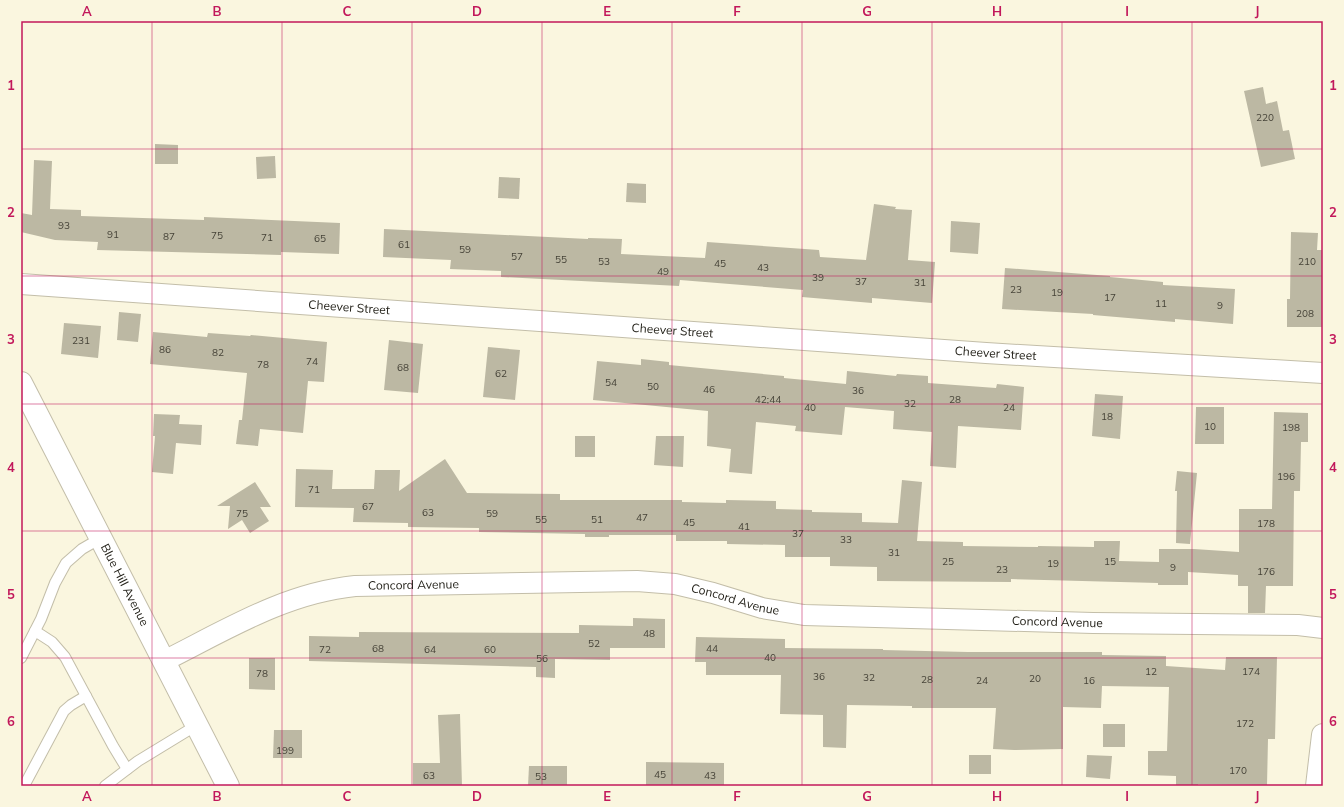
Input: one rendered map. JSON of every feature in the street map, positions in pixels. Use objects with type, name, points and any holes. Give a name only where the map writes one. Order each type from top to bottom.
[{"type":"main road","name":"Blue Hill Avenue","points":[[21,383],[228,786]]},
{"type":"main road","points":[[1317,786],[1323,735]]},
{"type":"street","name":"Cheever Street","points":[[21,284],[986,354],[1323,373]]},
{"type":"street","name":"Concord Avenue","points":[[164,661],[276,605],[317,592],[355,586],[636,581],[675,584],[762,608],[804,615],[1093,623],[1298,625],[1323,628]]},
{"type":"lane","points":[[21,658],[47,606],[55,583],[66,563],[82,549],[101,538]]},
{"type":"lane","points":[[35,631],[52,642],[59,649],[127,769]]},
{"type":"lane","points":[[24,786],[64,711],[70,705],[86,696]]},
{"type":"lane","points":[[105,786],[138,761],[197,725]]},
{"type":"building","points":[[1263,87],[1266,104],[1277,101],[1283,131],[1289,130],[1295,159],[1261,167],[1244,91]]},
{"type":"building","points":[[155,144],[178,145],[178,164],[155,164]]},
{"type":"building","points":[[275,156],[276,178],[257,179],[256,157]]},
{"type":"building","points":[[34,160],[52,161],[50,209],[81,210],[81,216],[204,220],[204,217],[340,223],[339,254],[281,252],[281,255],[97,250],[98,242],[55,240],[21,232],[21,213],[32,215]]},
{"type":"building","points":[[499,177],[520,178],[519,199],[498,198]]},
{"type":"building","points":[[627,183],[646,184],[646,203],[626,202]]},
{"type":"building","points":[[874,204],[896,207],[895,209],[912,210],[908,260],[935,262],[932,303],[872,298],[872,303],[802,297],[803,290],[680,280],[679,286],[501,277],[501,271],[450,269],[451,260],[383,257],[384,229],[588,239],[622,239],[621,254],[705,258],[707,242],[819,250],[820,257],[866,260]]},
{"type":"building","points":[[951,221],[980,223],[978,254],[950,252]]},
{"type":"building","points":[[1291,232],[1318,233],[1317,250],[1323,250],[1323,327],[1287,327],[1287,299],[1290,299]]},
{"type":"building","points":[[1005,268],[1110,276],[1163,282],[1163,285],[1235,289],[1233,324],[1175,319],[1175,322],[1093,314],[1002,309]]},
{"type":"building","points":[[119,312],[141,314],[138,342],[117,340]]},
{"type":"building","points":[[64,323],[101,326],[98,358],[61,354]]},
{"type":"building","points":[[153,332],[207,337],[208,333],[251,335],[327,342],[324,382],[308,381],[303,433],[260,429],[258,446],[236,444],[239,420],[242,420],[247,373],[150,364]]},
{"type":"building","points":[[389,340],[423,344],[418,393],[384,390]]},
{"type":"building","points":[[488,347],[520,350],[515,400],[483,397]]},
{"type":"building","points":[[641,359],[669,362],[669,365],[784,376],[784,378],[846,384],[847,371],[896,376],[897,374],[928,376],[928,383],[996,388],[997,384],[1024,387],[1021,430],[958,426],[956,468],[930,466],[932,432],[893,429],[894,411],[845,407],[842,435],[795,431],[796,426],[756,422],[752,474],[729,472],[731,449],[707,446],[708,411],[593,400],[597,361],[641,365]]},
{"type":"building","points":[[1095,394],[1123,396],[1120,439],[1092,436]]},
{"type":"building","points":[[1196,407],[1224,407],[1224,444],[1195,444]]},
{"type":"building","points":[[1274,412],[1308,413],[1308,442],[1301,442],[1300,491],[1294,491],[1293,586],[1266,586],[1265,613],[1248,613],[1248,586],[1238,586],[1238,575],[1188,572],[1188,585],[1011,579],[1011,582],[877,581],[877,567],[830,566],[830,557],[785,557],[785,545],[727,544],[727,541],[676,541],[676,535],[609,535],[609,537],[585,537],[585,534],[479,532],[479,528],[408,527],[408,523],[353,522],[354,508],[295,507],[296,469],[333,470],[332,489],[374,489],[375,470],[400,470],[399,491],[445,459],[467,493],[560,494],[560,500],[682,500],[682,502],[726,503],[726,500],[776,501],[776,509],[812,510],[812,512],[862,513],[862,522],[898,523],[902,480],[922,482],[917,541],[963,542],[963,546],[1094,547],[1094,541],[1120,541],[1119,561],[1159,562],[1159,549],[1194,549],[1239,552],[1239,509],[1272,509]]},
{"type":"building","points":[[154,414],[180,415],[179,424],[202,425],[201,445],[176,443],[173,474],[152,472],[155,436],[153,436]]},
{"type":"building","points":[[575,436],[595,436],[595,457],[575,457]]},
{"type":"building","points":[[656,436],[684,436],[683,467],[654,465]]},
{"type":"building","points":[[1177,471],[1197,473],[1190,544],[1176,543],[1177,491],[1175,491]]},
{"type":"building","points":[[255,482],[271,507],[260,507],[269,521],[250,533],[242,520],[228,529],[230,506],[217,506]]},
{"type":"building","points":[[633,618],[665,619],[665,648],[610,648],[610,660],[555,659],[555,678],[536,677],[536,667],[309,661],[309,636],[359,637],[359,632],[579,633],[579,625],[633,626]]},
{"type":"building","points":[[696,637],[785,639],[785,648],[968,652],[1102,652],[1102,655],[1166,656],[1166,666],[1225,670],[1226,657],[1277,657],[1275,739],[1268,739],[1267,785],[1198,784],[1198,786],[1176,786],[1176,776],[1148,775],[1148,751],[1167,751],[1169,687],[1102,686],[1101,708],[1063,707],[1063,749],[993,749],[996,708],[912,708],[912,706],[847,705],[846,748],[823,747],[823,715],[780,714],[781,675],[706,675],[706,662],[695,662]]},
{"type":"building","points":[[249,658],[275,658],[275,690],[249,689]]},
{"type":"building","points":[[460,714],[462,786],[413,786],[413,763],[440,763],[438,715]]},
{"type":"building","points":[[1103,724],[1125,724],[1125,747],[1103,747]]},
{"type":"building","points":[[274,730],[302,730],[302,758],[273,758]]},
{"type":"building","points":[[969,755],[991,755],[991,774],[969,774]]},
{"type":"building","points":[[1087,755],[1112,756],[1110,779],[1086,777]]},
{"type":"building","points":[[646,762],[724,763],[724,786],[646,786]]},
{"type":"building","points":[[529,766],[567,766],[567,786],[528,786]]}]
